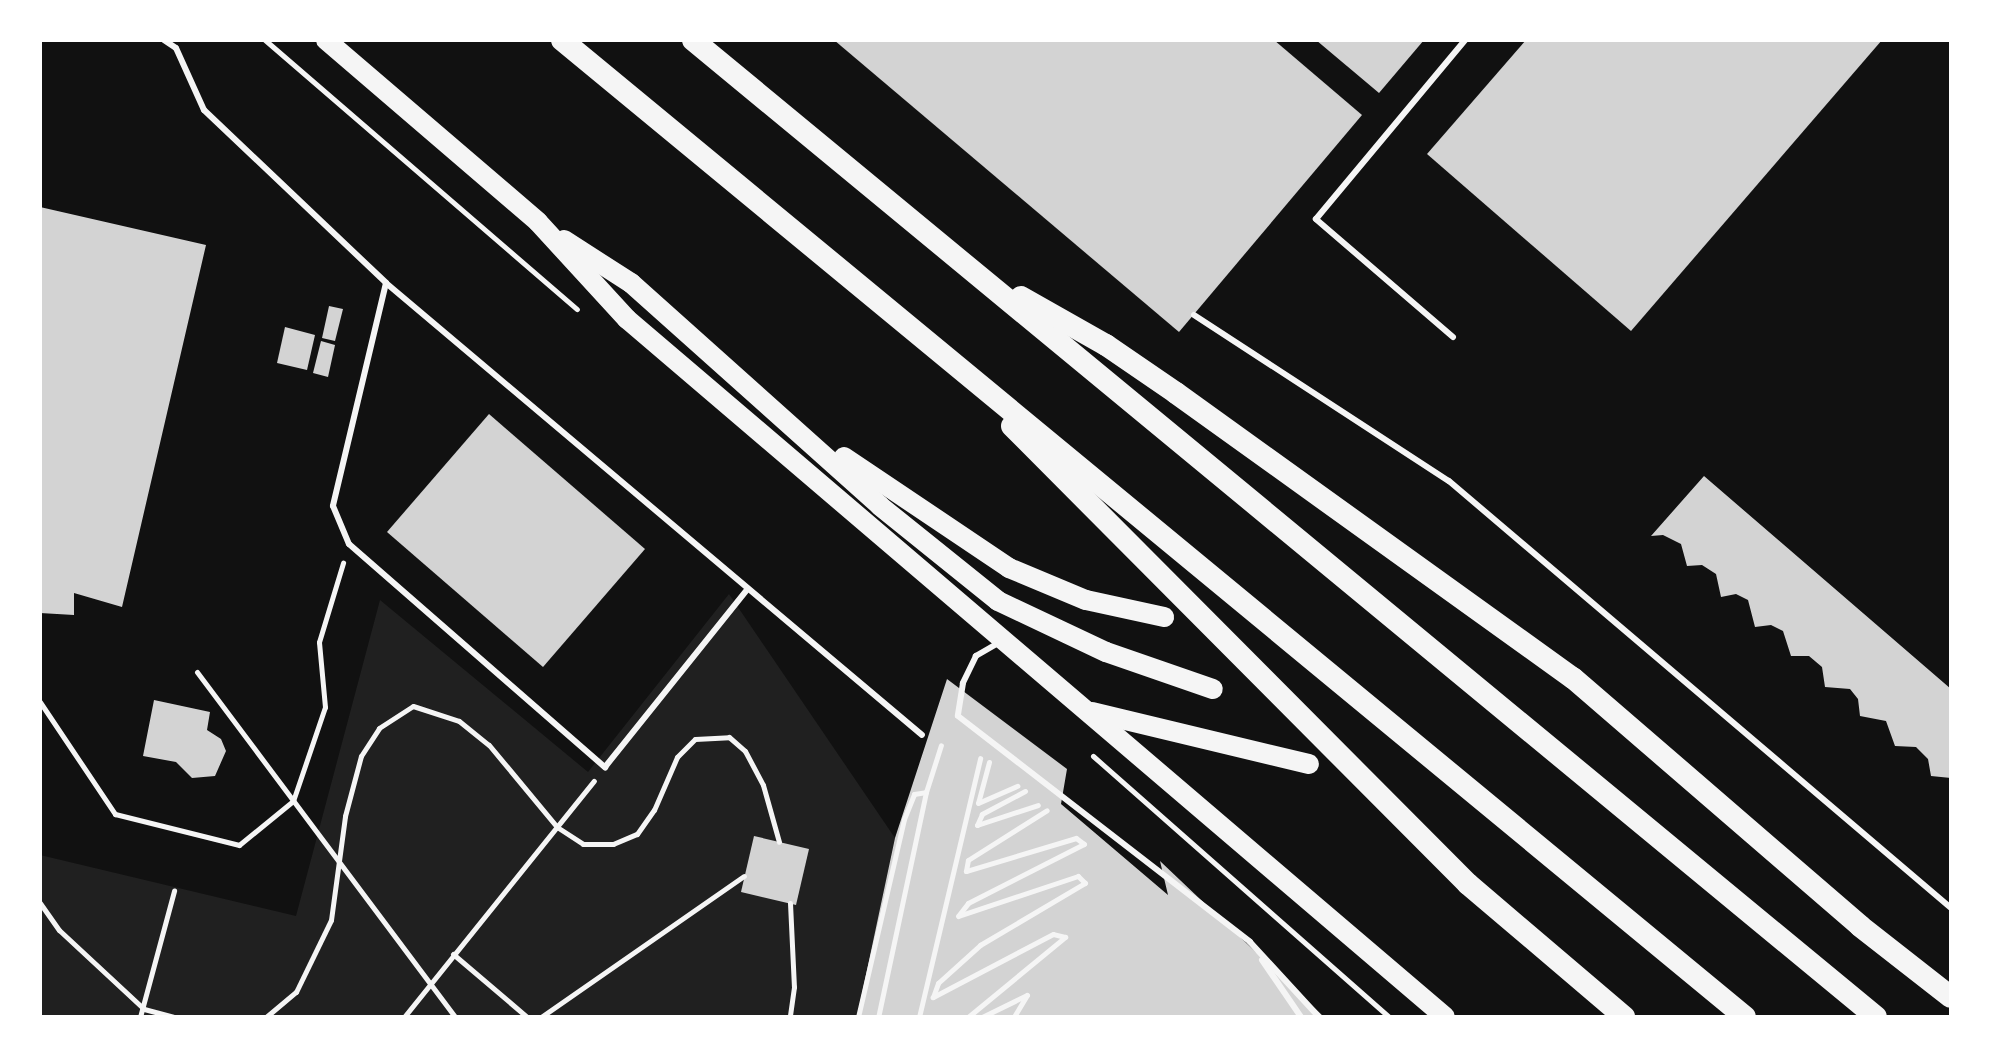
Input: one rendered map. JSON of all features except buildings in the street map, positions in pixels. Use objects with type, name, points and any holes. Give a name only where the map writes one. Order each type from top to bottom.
[{"type":"highway","points":[[562,40],[766,205],[1745,1017]]},
{"type":"highway","points":[[693,40],[1876,1017]]},
{"type":"highway","points":[[971,270],[1117,353],[1573,678],[1860,926],[1951,997]]},
{"type":"highway","points":[[930,342],[1468,884],[1624,1017]]},
{"type":"main road","points":[[326,40],[538,222],[627,319],[1000,642],[1445,1017]]},
{"type":"main road","points":[[538,222],[631,283],[757,392],[880,506],[998,601],[1106,652],[1213,689]]},
{"type":"main road","points":[[757,392],[899,499],[981,553],[1061,592],[1164,617]]},
{"type":"main road","points":[[1084,710],[1309,764]]},
{"type":"lane","points":[[164,40],[176,48],[204,110],[386,283],[746,591],[922,735]]},
{"type":"lane","points":[[1453,337],[1316,219],[1465,40]]},
{"type":"lane","points":[[386,283],[333,506],[349,544],[605,767],[746,591]]},
{"type":"lane","points":[[1194,315],[1449,481],[1951,908]]},
{"type":"lane","points":[[1000,642],[976,656],[963,683],[958,716],[1250,942],[1319,1017]]},
{"type":"lane","points":[[1250,942],[1301,1017]]},
{"type":"path","points":[[40,702],[115,814],[239,845],[293,801],[325,707],[319,642],[349,544]]},
{"type":"path","points":[[197,672],[455,1017]]},
{"type":"path","points":[[266,1017],[296,992],[331,920],[341,866],[345,816],[361,756],[379,728],[413,706],[459,721],[489,745],[557,827],[583,844],[613,844],[637,834],[677,757],[695,739],[713,734],[729,737],[745,751],[763,785],[779,842]]},
{"type":"path","points":[[878,1017],[926,792],[944,733]]},
{"type":"path","points":[[919,1017],[981,757],[989,762],[978,803],[1016,785],[1025,790],[982,814],[977,825],[1035,803],[1047,810],[968,860],[966,871],[1076,838],[1084,844],[968,903],[958,916],[1078,876],[1085,883],[980,945],[938,983],[933,997],[1053,934],[1065,937],[968,1017]]},
{"type":"path","points":[[404,1017],[605,767]]},
{"type":"path","points":[[858,1017],[904,819],[914,794],[926,792]]},
{"type":"path","points":[[541,1017],[744,876]]},
{"type":"path","points":[[140,1017],[174,891]]},
{"type":"path","points":[[40,903],[59,930],[144,1009],[173,1017]]},
{"type":"path","points":[[790,903],[794,987],[790,1017]]},
{"type":"path","points":[[453,954],[527,1017]]},
{"type":"path","points":[[982,1017],[1027,995],[1014,1017]]},
{"type":"shaded area","points":[[729,594],[895,838],[857,1017],[40,1017],[40,855],[296,916],[380,600],[588,772]]}]
